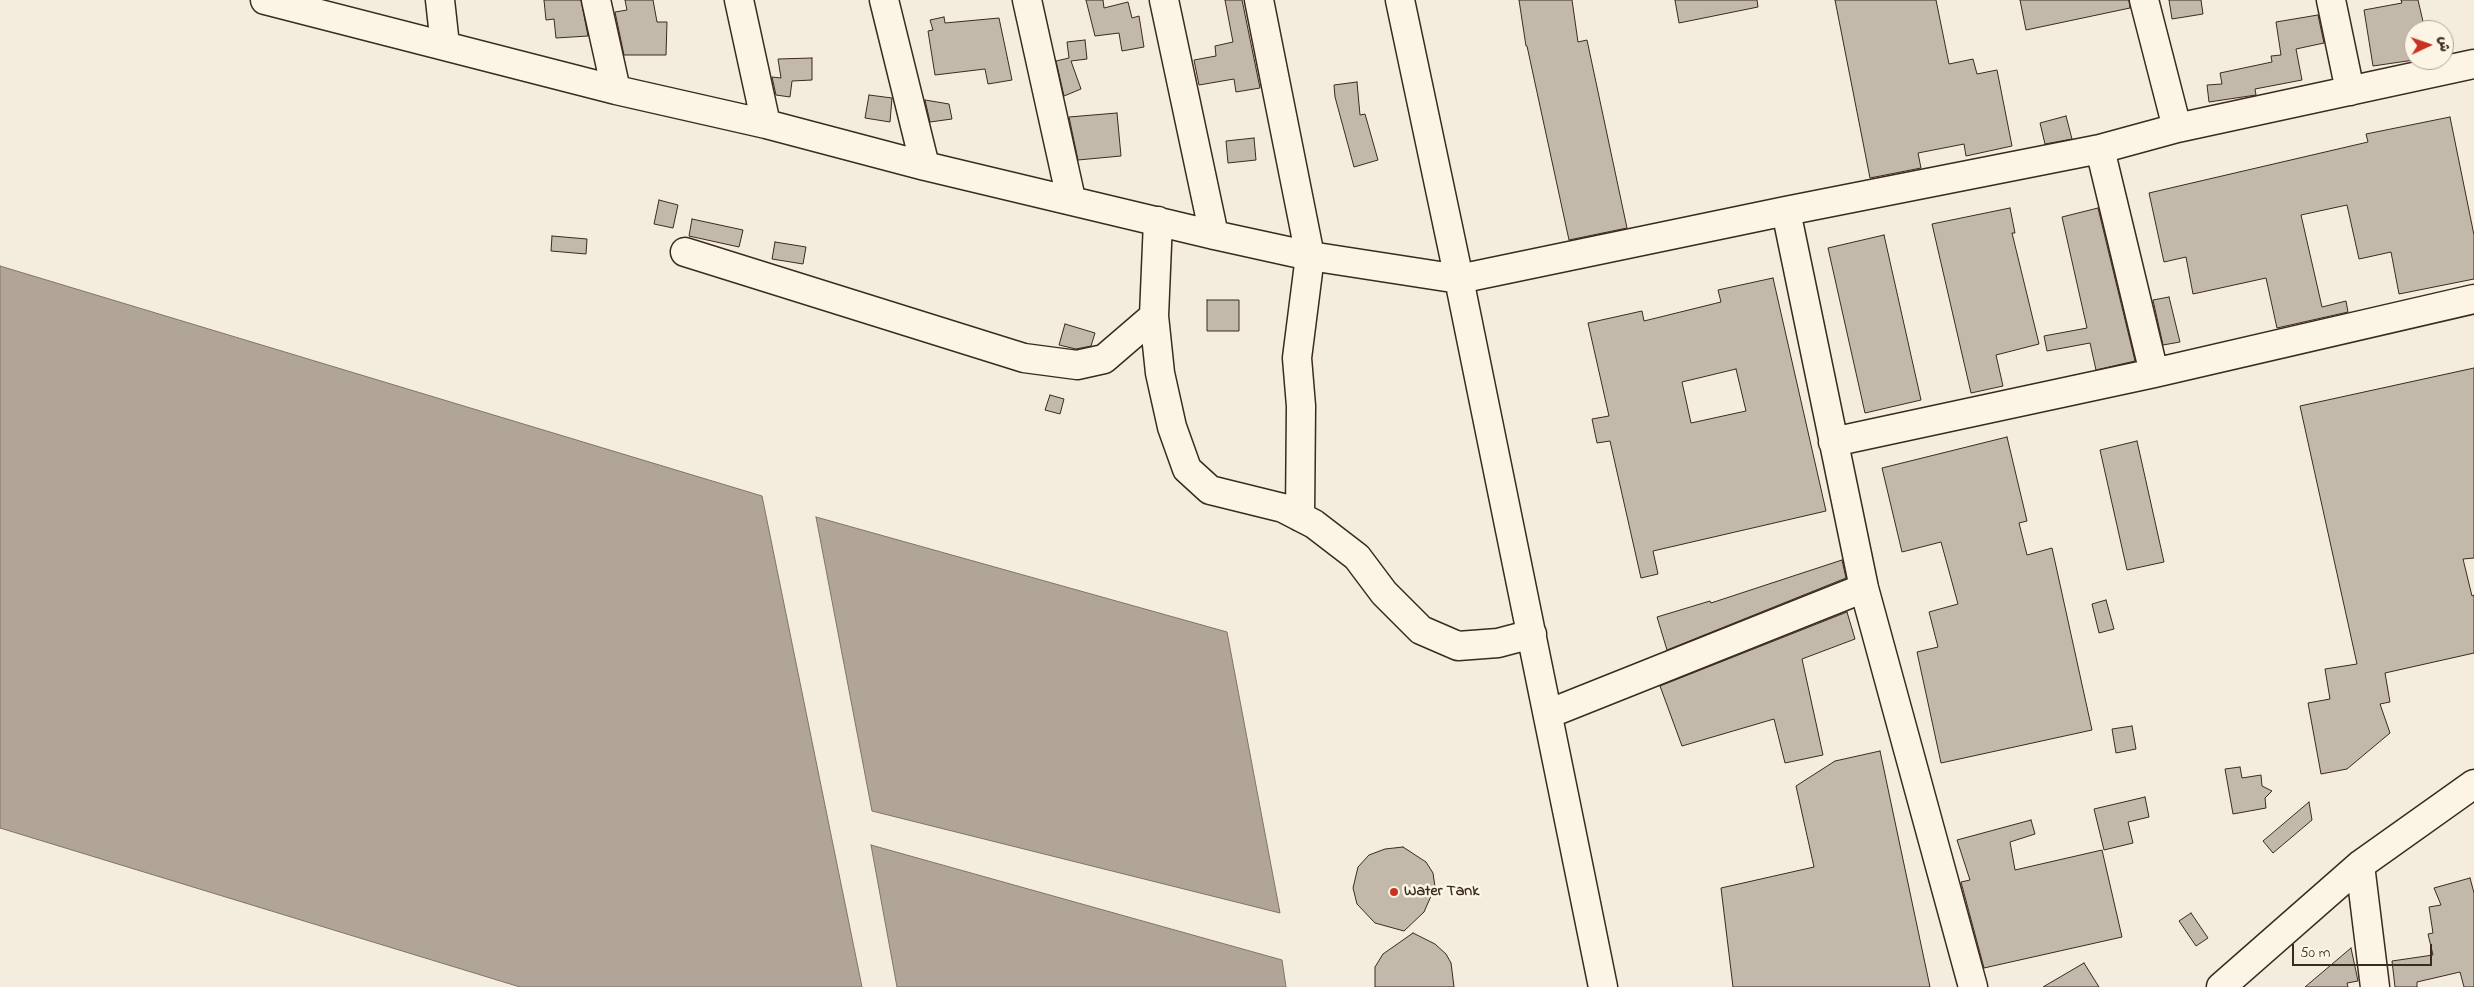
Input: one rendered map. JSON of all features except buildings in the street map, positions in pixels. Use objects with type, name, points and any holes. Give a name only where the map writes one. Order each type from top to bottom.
[{"type":"street","points":[[265,0],[297,4],[616,90],[766,124],[925,166],[1071,199],[1214,235],[1310,256],[1459,279],[1786,211],[2100,149],[2177,128],[2474,64]]},
{"type":"street","points":[[440,0],[444,45]]},
{"type":"street","points":[[596,0],[616,90]]},
{"type":"street","points":[[740,0],[766,124]]},
{"type":"street","points":[[884,0],[925,166]]},
{"type":"street","points":[[1027,0],[1071,199]]},
{"type":"street","points":[[1164,0],[1214,235]]},
{"type":"street","points":[[1259,0],[1310,256],[1297,358],[1301,406],[1300,517]]},
{"type":"street","points":[[1400,0],[1459,279],[1603,987]]},
{"type":"street","points":[[2144,0],[2177,128]]},
{"type":"street","points":[[2331,0],[2350,91]]},
{"type":"street","points":[[2100,149],[2154,373]]},
{"type":"street","points":[[1786,211],[1864,588],[1973,987]]},
{"type":"street","points":[[1158,221],[1154,316],[1160,373],[1172,427],[1187,468],[1210,490],[1283,508],[1314,524],[1357,557],[1384,593],[1421,630],[1458,646],[1498,643],[1532,634]]},
{"type":"street","points":[[685,252],[1024,358],[1077,365],[1104,359],[1154,316]]},
{"type":"street","points":[[1833,442],[2154,373],[2474,299]]},
{"type":"street","points":[[1548,714],[1864,588]]},
{"type":"street","points":[[2221,987],[2360,865],[2474,784]]},
{"type":"street","points":[[2360,865],[2375,987]]},
{"type":"shaded area","points":[[0,266],[762,496],[862,987],[520,987],[0,828]]},
{"type":"shaded area","points":[[816,517],[1227,632],[1280,913],[872,811]]},
{"type":"shaded area","points":[[871,845],[1282,960],[1286,987],[897,987]]},
{"type":"place","name":"Water Tank","points":[[1394,892]]}]
